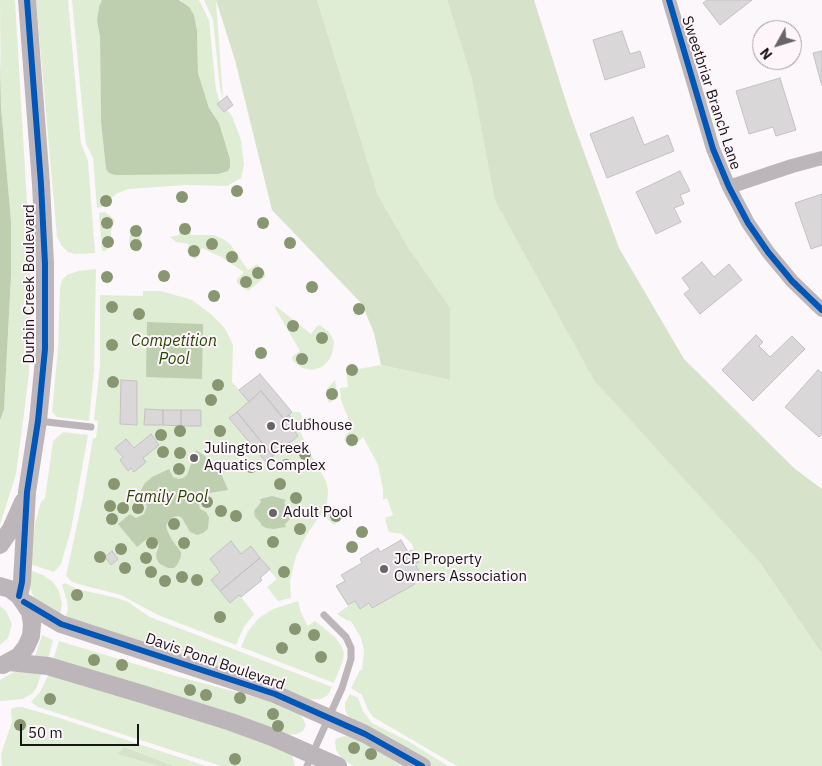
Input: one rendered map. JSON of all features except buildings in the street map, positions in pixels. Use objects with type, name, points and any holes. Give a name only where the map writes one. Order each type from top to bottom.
[{"type":"street","name":"Durbin Creek Boulevard","points":[[22,599],[27,492],[38,421],[45,348],[41,184],[27,0]]},
{"type":"street","name":"Sweetbriar Branch Lane","points":[[669,0],[713,149],[728,187],[748,223],[768,252],[792,281],[822,310]]},
{"type":"street","points":[[728,187],[822,158]]},
{"type":"street","name":"Durbin Creek Boulevard","points":[[0,545],[11,528],[27,492]]},
{"type":"street","name":"Davis Pond Boulevard","points":[[0,586],[10,589],[61,624],[274,694],[365,734],[422,766]]},
{"type":"street","points":[[3,665],[23,651],[31,636],[30,612],[22,599]]},
{"type":"street","points":[[3,665],[48,666],[94,679],[231,722],[309,760],[338,766]]},
{"type":"lane","points":[[38,421],[91,427]]},
{"type":"lane","points":[[309,760],[347,675],[352,659],[351,648],[346,637],[324,615]]},
{"type":"shaded area","points":[[0,0],[15,0],[31,300],[29,373],[16,474],[0,525],[0,420],[4,410],[11,276],[11,221],[1,107]]},
{"type":"shaded area","points":[[36,0],[68,0],[81,143],[88,161],[95,253],[75,254],[68,252],[61,245],[57,237]]},
{"type":"shaded area","points":[[72,0],[102,0],[97,21],[100,37],[101,122],[106,169],[230,159],[219,123],[209,108],[198,73],[197,31],[181,0],[199,0],[209,20],[216,90],[220,102],[218,104],[224,112],[227,110],[232,116],[241,140],[244,165],[241,178],[227,186],[187,185],[128,189],[116,194],[101,207],[97,208],[93,158],[86,144],[85,137]]},
{"type":"shaded area","points":[[204,0],[216,0],[223,99],[220,88],[213,20]]},
{"type":"shaded area","points":[[216,0],[317,0],[378,195],[409,249],[450,308],[450,380],[381,365],[374,333],[362,304],[272,210],[235,60]]},
{"type":"shaded area","points":[[317,0],[447,0],[472,79],[758,560],[822,654],[822,766],[457,766],[373,717],[362,695],[351,688],[360,670],[362,670],[364,650],[361,638],[350,620],[348,621],[337,614],[355,601],[360,609],[369,603],[372,608],[414,584],[412,581],[422,575],[415,564],[419,562],[412,550],[414,549],[412,544],[402,534],[389,532],[388,530],[385,518],[393,515],[387,498],[383,500],[383,489],[378,465],[363,437],[354,446],[350,447],[344,440],[346,434],[353,430],[341,400],[340,388],[348,387],[346,369],[351,365],[359,369],[381,365],[450,380],[409,249],[378,195]]},
{"type":"shaded area","points":[[447,0],[534,0],[569,111],[619,248],[684,359],[795,469],[822,489],[822,654],[758,560],[594,380],[495,200],[472,79]]},
{"type":"shaded area","points":[[105,212],[114,219],[114,222],[111,231],[111,246],[102,251],[99,213]]},
{"type":"shaded area","points":[[181,223],[189,223],[191,235],[214,235],[223,239],[230,244],[248,270],[257,264],[265,272],[265,277],[248,291],[237,283],[237,279],[244,272],[221,257],[202,248],[195,259],[189,256],[187,251],[189,244],[176,242],[170,237],[179,235]]},
{"type":"shaded area","points":[[138,224],[140,226],[141,247],[139,252],[130,247],[129,241],[131,229]]},
{"type":"shaded area","points":[[96,269],[94,371],[89,421],[57,417],[52,412],[62,280],[67,275],[78,271]]},
{"type":"shaded area","name":"Julington Creek Aquatics Complex","points":[[143,291],[161,291],[192,300],[221,324],[233,345],[232,382],[249,401],[292,412],[300,412],[302,417],[300,431],[326,481],[328,490],[327,505],[306,536],[296,556],[290,581],[291,598],[278,601],[267,587],[277,579],[269,570],[260,578],[262,580],[241,597],[254,614],[244,627],[236,645],[158,615],[121,595],[72,582],[66,576],[83,497],[93,438],[96,438],[98,421],[94,420],[100,365],[100,295],[143,296]]},
{"type":"shaded area","points":[[276,306],[311,334],[320,325],[329,332],[334,341],[333,350],[330,359],[322,367],[312,370],[302,368],[293,361],[293,356],[300,351],[275,308]]},
{"type":"shaded area","points":[[335,380],[338,398],[329,403],[326,390]]},
{"type":"shaded area","points":[[63,432],[88,435],[71,530],[61,564],[54,572],[30,564],[35,524],[41,502],[45,498],[53,441]]},
{"type":"shaded area","points":[[332,507],[341,510],[343,514],[339,522],[334,525],[326,518]]},
{"type":"shaded area","points":[[29,570],[43,575],[53,582],[59,591],[62,603],[60,615],[46,608],[34,598],[30,588]]},
{"type":"shaded area","points":[[65,583],[77,589],[128,602],[150,617],[332,687],[328,695],[321,699],[306,700],[65,619],[68,609],[62,585]]},
{"type":"shaded area","points":[[298,601],[301,613],[308,626],[315,621],[335,637],[342,647],[344,653],[343,660],[334,683],[241,647],[248,631],[259,618],[273,609]]},
{"type":"shaded area","points":[[0,606],[6,611],[12,624],[8,638],[0,645]]},
{"type":"shaded area","points":[[42,635],[53,640],[48,659],[35,657]]},
{"type":"shaded area","points":[[59,641],[172,675],[289,706],[302,717],[306,725],[303,731],[297,734],[286,735],[53,660]]},
{"type":"shaded area","points":[[25,671],[41,674],[37,687],[32,694],[23,699],[0,701],[0,680],[14,672]]},
{"type":"shaded area","points":[[49,674],[70,678],[286,748],[292,755],[295,766],[221,766],[38,707],[31,702],[40,692]]},
{"type":"shaded area","points":[[350,694],[358,698],[363,711],[372,723],[408,741],[448,766],[433,766],[353,721],[345,710],[345,703]]},
{"type":"shaded area","points":[[16,707],[53,716],[206,766],[174,766],[126,747],[118,754],[159,766],[2,766],[1,754],[12,722],[11,709]]},
{"type":"shaded area","points":[[344,736],[354,737],[413,766],[354,766],[342,759],[336,750],[335,740]]},
{"type":"shaded area","points":[[125,747],[174,766],[159,766],[117,754]]},
{"type":"water","points":[[102,0],[179,0],[189,7],[194,15],[197,31],[198,73],[209,108],[219,123],[230,159],[228,171],[218,174],[115,175],[109,173],[106,169],[101,122],[100,37],[97,21]]},
{"type":"water","points":[[0,55],[1,107],[11,221],[11,276],[4,410],[0,420]]},
{"type":"water","name":"Competition Pool","points":[[147,322],[203,324],[202,379],[146,377]]},
{"type":"water","name":"Family Pool","points":[[196,450],[212,461],[220,471],[228,490],[203,494],[198,500],[200,509],[206,512],[209,517],[208,529],[203,533],[197,535],[190,532],[179,516],[169,520],[166,526],[172,540],[181,552],[181,557],[174,568],[168,568],[157,560],[156,555],[159,545],[157,540],[148,538],[137,547],[118,524],[130,514],[136,518],[144,514],[147,506],[141,498],[137,497],[145,483],[152,477],[169,469],[173,477],[178,479],[187,475]]},
{"type":"water","name":"Adult Pool","points":[[272,496],[286,500],[284,503],[291,510],[291,518],[285,524],[286,527],[266,528],[255,517],[254,511],[261,502],[260,499]]},
{"type":"cycle path","points":[[19,596],[22,582],[27,492],[38,421],[45,349],[45,264],[41,184],[27,0]]},
{"type":"cycle path","points":[[669,0],[713,149],[729,187],[748,223],[768,252],[792,281],[822,310]]},
{"type":"cycle path","points":[[24,602],[61,624],[275,694],[365,734],[422,766]]},
{"type":"place","name":"Clubhouse","points":[[271,426]]},
{"type":"place","name":"Julington Creek Aquatics Complex","points":[[194,458]]},
{"type":"place","name":"Adult Pool","points":[[273,513]]},
{"type":"place","name":"JCP Property Owners Association","points":[[384,569]]}]
